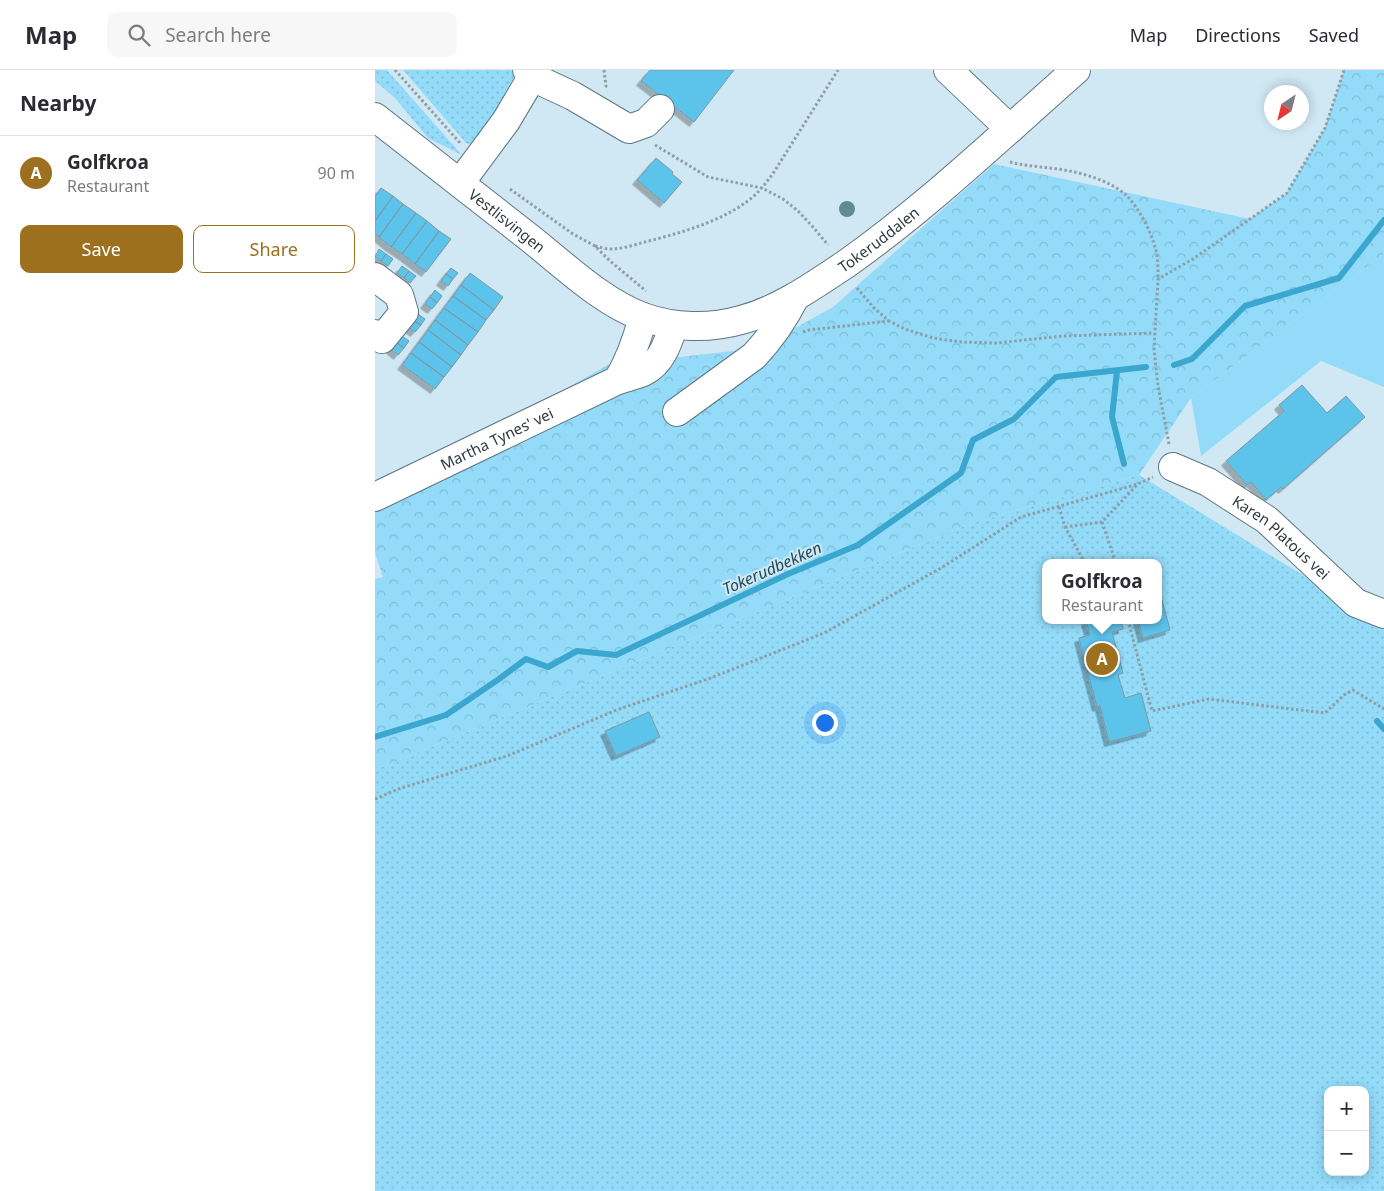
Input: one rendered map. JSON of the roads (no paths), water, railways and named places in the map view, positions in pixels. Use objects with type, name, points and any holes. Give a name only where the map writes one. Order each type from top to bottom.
[{"type":"street","points":[[948,70],[1010,129]]},
{"type":"street","name":"Tokeruddalen","points":[[646,305],[674,325],[719,325],[765,312],[795,297],[892,230],[1076,70]]},
{"type":"street","points":[[460,184],[506,121],[529,74],[573,96],[629,129],[646,123],[660,109]]},
{"type":"street","name":"Vestlisvingen","points":[[375,117],[593,288],[614,302],[646,305]]},
{"type":"street","points":[[375,278],[399,295],[404,312],[382,339],[375,334]]},
{"type":"street","points":[[677,412],[754,356],[777,329],[795,297]]},
{"type":"street","points":[[618,380],[629,362],[646,305]]},
{"type":"street","name":"Martha Tynes' vei","points":[[375,497],[618,380],[645,371],[663,354],[674,325]]},
{"type":"street","name":"Karen Platous vei","points":[[1173,467],[1209,482],[1267,520],[1356,603],[1384,614]]},
{"type":"waterway","name":"Tokerudbekken","points":[[1174,365],[1192,359],[1245,306],[1339,278],[1384,220]]},
{"type":"waterway","name":"Tokerudbekken","points":[[375,737],[446,715],[526,659],[548,667],[577,651],[616,655],[788,574],[858,545],[961,473],[973,440],[1014,419],[1056,377],[1146,367]]},
{"type":"waterway","points":[[1117,371],[1112,417],[1124,464]]},
{"type":"waterway","points":[[1377,721],[1384,729]]},
{"type":"place","name":"Golfkroa","points":[[1102,659]]}]
